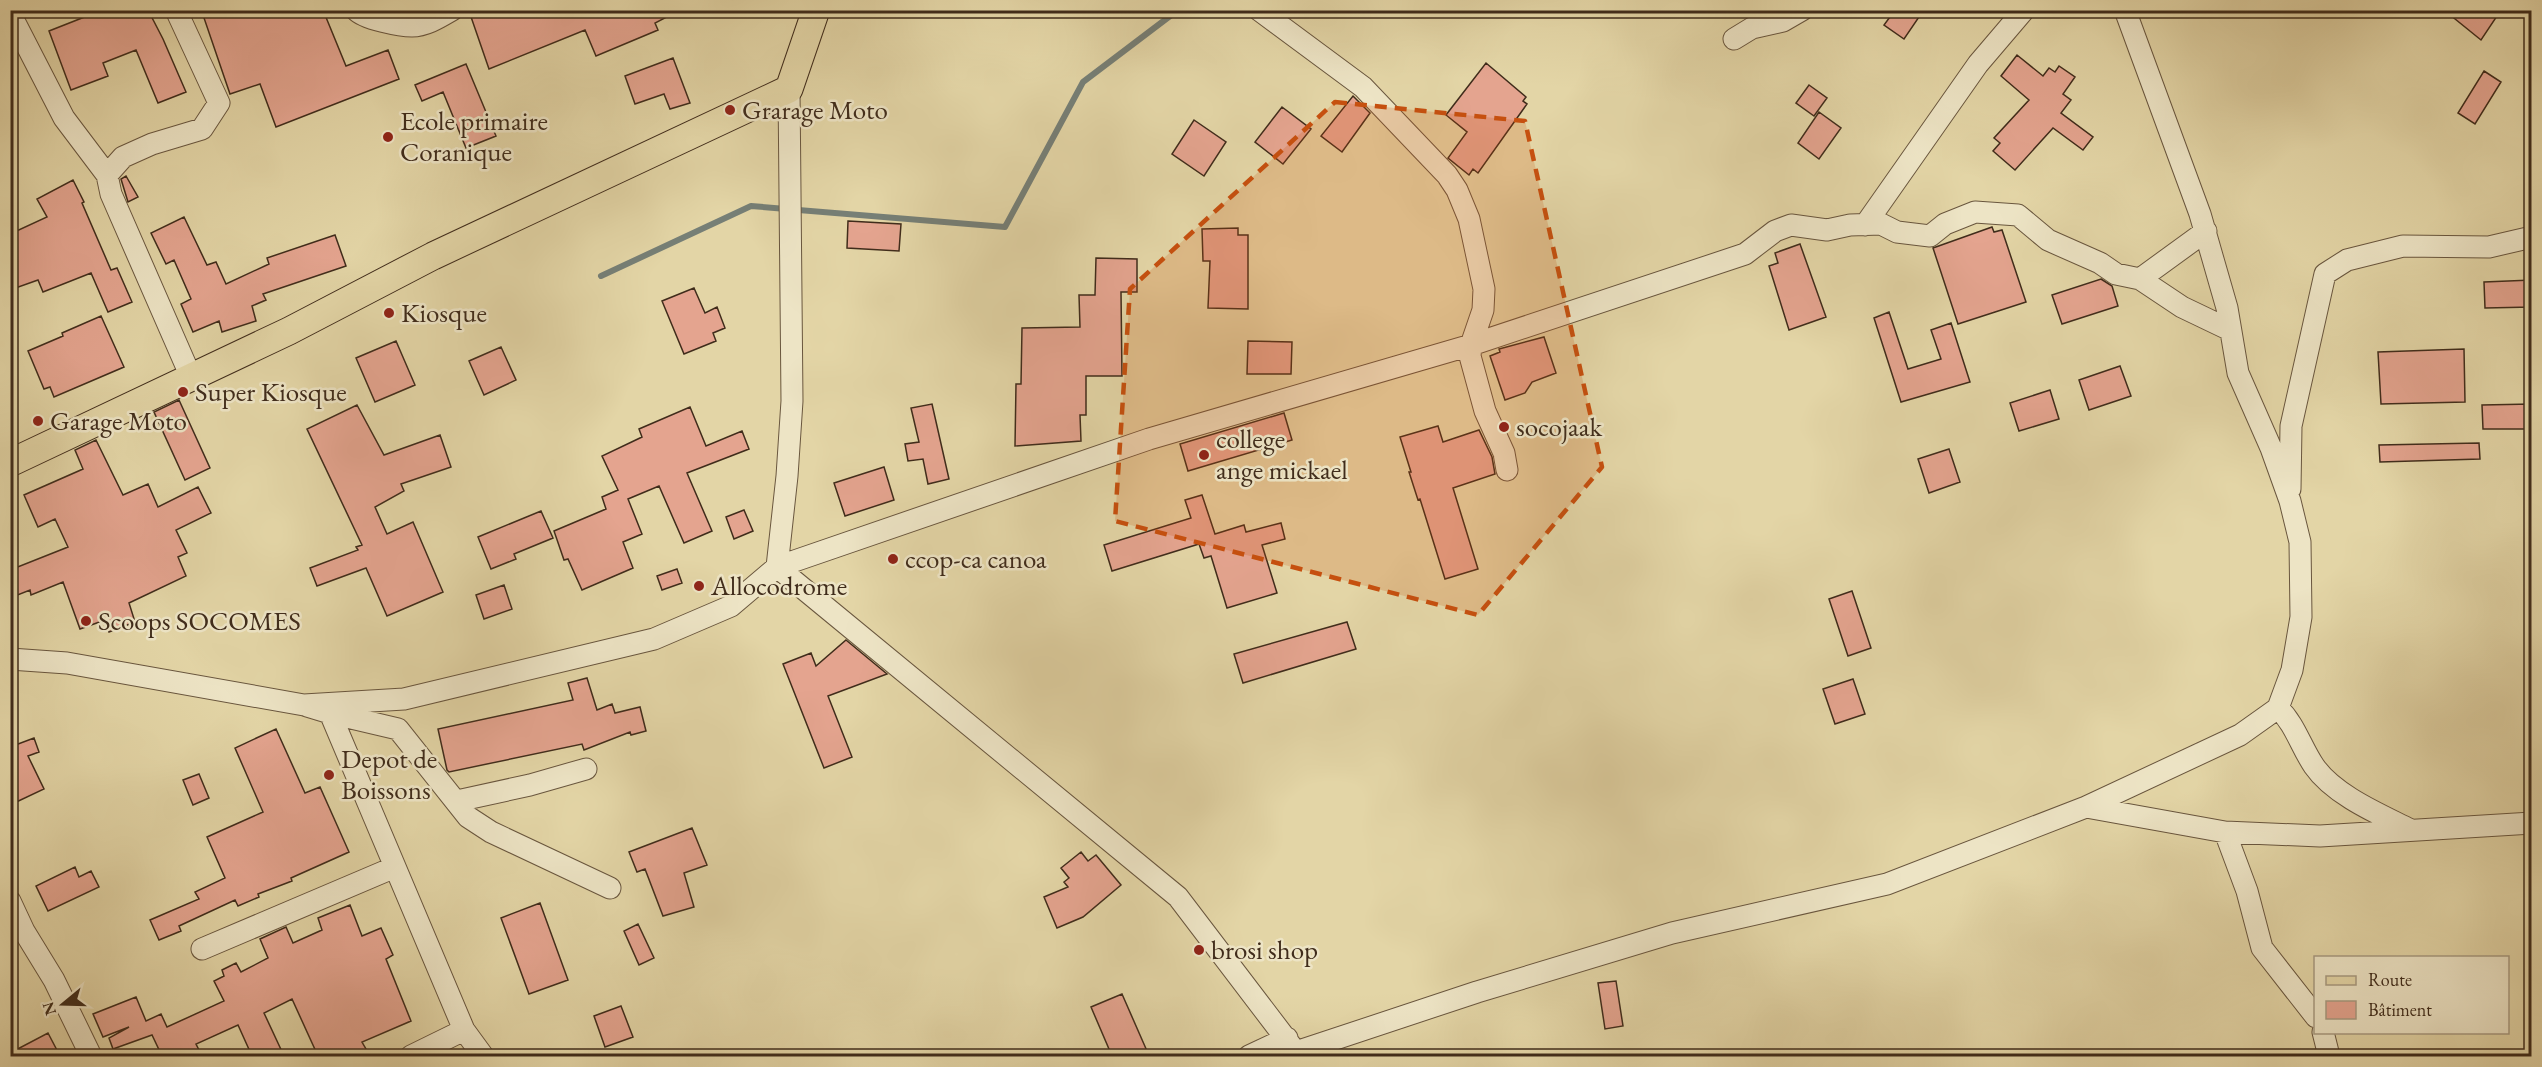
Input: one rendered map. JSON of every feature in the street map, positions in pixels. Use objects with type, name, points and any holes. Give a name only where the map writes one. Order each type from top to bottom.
[{"type":"main road","points":[[10,463],[289,332],[444,251],[789,90],[816,10]]},
{"type":"street","points":[[106,175],[123,157],[152,144],[202,129],[219,104],[176,10]]},
{"type":"street","points":[[356,10],[359,14],[382,21],[412,26],[433,21],[452,10]]},
{"type":"street","points":[[1259,10],[1363,87],[1447,175],[1457,190],[1468,219],[1484,289],[1483,310],[1471,345],[1470,356],[1485,411],[1504,453],[1507,470]]},
{"type":"street","points":[[1734,39],[1752,28],[1783,21],[1802,10]]},
{"type":"street","points":[[1865,225],[1978,64],[2024,10]]},
{"type":"street","points":[[10,13],[64,118],[106,175],[111,194],[191,377]]},
{"type":"street","points":[[1248,1056],[1294,1049],[1672,933],[1887,884],[2086,807],[2240,735],[2277,708],[2292,670],[2301,617],[2300,542],[2290,501],[2271,448],[2238,374],[2217,266],[2131,14]]},
{"type":"street","points":[[777,567],[787,476],[792,400],[789,90]]},
{"type":"street","points":[[304,705],[404,699],[654,639],[731,606],[777,567],[1149,439],[1471,345],[1745,254],[1783,227],[1791,225],[1827,230],[1881,224],[1897,232],[1930,236],[1945,224],[1975,212],[2018,215],[2048,240],[2100,263],[2116,274],[2140,279],[2182,308],[2230,330]]},
{"type":"street","points":[[2140,279],[2206,231]]},
{"type":"street","points":[[2290,501],[2291,426],[2325,274],[2347,260],[2403,246],[2439,245],[2458,249],[2489,247],[2532,237]]},
{"type":"street","points":[[777,567],[1178,897],[1294,1049]]},
{"type":"street","points":[[10,660],[67,663],[304,705],[398,729],[468,817],[491,832],[610,888]]},
{"type":"street","points":[[2277,708],[2287,717],[2315,768],[2342,792],[2410,830]]},
{"type":"street","points":[[330,713],[464,1030],[483,1056]]},
{"type":"street","points":[[457,801],[530,785],[586,769]]},
{"type":"street","points":[[2086,807],[2225,832],[2319,836],[2532,823]]},
{"type":"street","points":[[2225,832],[2247,891],[2262,948],[2314,1014]]},
{"type":"street","points":[[202,949],[395,867]]},
{"type":"street","points":[[10,901],[24,931],[54,980],[91,1056]]},
{"type":"street","points":[[411,1056],[464,1030]]},
{"type":"street","points":[[2324,1034],[2330,1056]]},
{"type":"highlighted area","points":[[1335,102],[1525,121],[1602,467],[1478,615],[1115,521],[1130,289]]},
{"type":"building","points":[[84,10],[148,10],[186,92],[158,103],[136,50],[103,63],[108,76],[71,90],[49,31],[87,16]]},
{"type":"building","points":[[214,10],[323,10],[346,66],[388,50],[399,79],[276,127],[260,84],[230,94],[203,15]]},
{"type":"building","points":[[480,10],[680,10],[655,23],[658,30],[596,56],[585,30],[489,69],[470,14]]},
{"type":"building","points":[[1895,10],[1910,10],[1919,17],[1904,39],[1884,25]]},
{"type":"building","points":[[2444,10],[2501,10],[2481,40]]},
{"type":"building","points":[[2017,55],[2043,76],[2049,68],[2055,72],[2059,66],[2075,77],[2063,94],[2071,100],[2061,113],[2093,137],[2083,150],[2053,128],[2015,170],[1993,151],[2000,143],[1994,138],[2029,100],[2001,76]]},
{"type":"building","points":[[673,58],[690,103],[670,109],[664,94],[635,104],[625,76]]},
{"type":"building","points":[[1486,63],[1526,97],[1523,101],[1527,104],[1478,173],[1473,169],[1469,175],[1448,158],[1467,132],[1446,115]]},
{"type":"building","points":[[466,64],[496,136],[466,148],[443,92],[422,101],[415,85]]},
{"type":"building","points":[[2484,71],[2501,82],[2475,124],[2458,113]]},
{"type":"building","points":[[1809,85],[1827,98],[1814,116],[1796,103]]},
{"type":"building","points":[[1353,96],[1370,113],[1342,152],[1321,136]]},
{"type":"building","points":[[1282,107],[1311,129],[1283,164],[1255,142]]},
{"type":"building","points":[[1819,112],[1841,128],[1819,159],[1798,143]]},
{"type":"building","points":[[1194,120],[1226,142],[1204,176],[1172,154]]},
{"type":"building","points":[[126,176],[138,197],[128,202],[121,179]]},
{"type":"building","points":[[73,180],[111,270],[117,268],[132,302],[108,312],[91,273],[43,292],[38,280],[10,290],[10,234],[47,217],[37,199]]},
{"type":"building","points":[[184,217],[207,265],[216,262],[226,284],[269,264],[267,258],[335,235],[346,266],[263,294],[266,300],[252,306],[256,321],[222,332],[219,321],[193,332],[181,304],[191,299],[174,260],[166,264],[151,233]]},
{"type":"building","points":[[848,221],[901,224],[899,251],[847,248]]},
{"type":"building","points":[[1992,227],[1994,232],[2002,230],[2026,302],[1958,324],[1933,248]]},
{"type":"building","points":[[1238,228],[1238,235],[1248,235],[1248,309],[1208,308],[1210,261],[1203,261],[1202,229]]},
{"type":"building","points":[[1800,244],[1826,317],[1789,330],[1769,266],[1778,263],[1775,253]]},
{"type":"building","points":[[1096,258],[1137,259],[1137,292],[1121,292],[1122,376],[1086,376],[1086,415],[1080,415],[1081,441],[1015,446],[1016,384],[1021,384],[1022,328],[1080,327],[1079,295],[1095,295]]},
{"type":"building","points":[[2101,279],[2112,286],[2118,306],[2062,324],[2052,295]]},
{"type":"building","points":[[2532,280],[2532,307],[2485,308],[2484,282]]},
{"type":"building","points":[[694,288],[705,313],[717,307],[725,328],[713,333],[716,341],[684,354],[662,301]]},
{"type":"building","points":[[1889,312],[1908,369],[1941,359],[1931,330],[1951,323],[1970,382],[1901,402],[1874,318]]},
{"type":"building","points":[[101,316],[124,367],[54,397],[50,387],[44,389],[28,351]]},
{"type":"building","points":[[1544,337],[1556,373],[1532,382],[1525,393],[1505,400],[1490,356],[1500,352],[1499,349]]},
{"type":"building","points":[[396,341],[415,385],[375,402],[356,358]]},
{"type":"building","points":[[1248,341],[1292,342],[1291,374],[1247,374]]},
{"type":"building","points":[[501,347],[516,380],[484,395],[469,361]]},
{"type":"building","points":[[2464,349],[2465,402],[2381,404],[2378,352]]},
{"type":"building","points":[[2120,366],[2131,396],[2089,410],[2079,380]]},
{"type":"building","points":[[2050,390],[2059,419],[2019,431],[2010,403]]},
{"type":"building","points":[[179,400],[210,468],[185,480],[154,412]]},
{"type":"building","points":[[932,404],[949,479],[928,484],[923,459],[908,461],[905,444],[919,442],[911,408]]},
{"type":"building","points":[[2532,404],[2532,429],[2483,429],[2482,405]]},
{"type":"building","points":[[357,405],[384,455],[440,435],[451,467],[401,484],[404,491],[375,507],[387,534],[413,522],[443,592],[387,616],[366,568],[317,586],[310,568],[358,550],[356,547],[362,545],[307,429]]},
{"type":"building","points":[[690,407],[706,446],[742,431],[749,449],[687,473],[712,531],[684,543],[659,486],[628,499],[642,534],[623,542],[633,568],[582,590],[568,559],[564,560],[554,531],[606,509],[602,497],[618,490],[602,456],[642,437],[639,429]]},
{"type":"building","points":[[1284,413],[1292,440],[1188,471],[1180,444]]},
{"type":"building","points":[[1438,426],[1443,442],[1479,430],[1492,457],[1495,474],[1453,488],[1478,569],[1445,579],[1420,499],[1418,500],[1409,472],[1411,472],[1400,437]]},
{"type":"building","points":[[96,440],[123,495],[148,484],[158,507],[198,487],[211,513],[176,530],[187,553],[178,557],[186,576],[129,603],[135,622],[109,632],[105,620],[80,629],[63,582],[31,595],[30,590],[10,598],[10,570],[68,547],[55,519],[38,527],[24,495],[83,469],[75,450]]},
{"type":"building","points":[[2479,443],[2480,459],[2380,462],[2379,445]]},
{"type":"building","points":[[1949,449],[1960,482],[1929,493],[1918,459]]},
{"type":"building","points":[[884,467],[894,500],[845,516],[834,483]]},
{"type":"building","points":[[1202,495],[1215,534],[1244,525],[1246,532],[1281,523],[1285,539],[1262,545],[1277,593],[1227,608],[1211,556],[1204,558],[1199,544],[1112,571],[1104,545],[1191,518],[1185,500]]},
{"type":"building","points":[[744,510],[753,531],[734,539],[726,517]]},
{"type":"building","points":[[541,511],[553,538],[514,554],[516,559],[491,569],[478,537]]},
{"type":"building","points":[[677,569],[682,583],[662,590],[657,576]]},
{"type":"building","points":[[504,585],[512,609],[484,619],[476,595]]},
{"type":"building","points":[[1852,591],[1871,648],[1848,656],[1829,599]]},
{"type":"building","points":[[1347,622],[1356,649],[1243,683],[1234,654]]},
{"type":"building","points":[[846,640],[887,674],[828,696],[852,757],[824,768],[783,664],[811,653],[816,666]]},
{"type":"building","points":[[587,678],[597,710],[612,704],[615,713],[640,707],[646,731],[631,735],[630,732],[584,750],[582,744],[449,772],[447,770],[438,729],[573,700],[568,683]]},
{"type":"building","points":[[1853,679],[1865,714],[1835,724],[1823,689]]},
{"type":"building","points":[[276,729],[305,793],[320,787],[349,852],[291,878],[292,881],[258,894],[259,897],[238,906],[235,900],[179,926],[181,931],[159,940],[150,920],[199,899],[195,892],[225,878],[207,837],[263,812],[235,748]]},
{"type":"building","points":[[34,738],[39,752],[28,756],[44,789],[10,805],[10,747]]},
{"type":"building","points":[[199,774],[209,798],[193,805],[183,780]]},
{"type":"building","points":[[692,828],[707,865],[684,873],[694,907],[663,916],[645,869],[637,872],[629,852]]},
{"type":"building","points":[[1081,852],[1088,861],[1096,855],[1121,885],[1083,917],[1057,928],[1044,897],[1068,887],[1064,882],[1069,878],[1061,868]]},
{"type":"building","points":[[75,867],[79,877],[91,871],[99,887],[48,911],[36,886]]},
{"type":"building","points":[[540,903],[568,980],[529,994],[501,918]]},
{"type":"building","points":[[350,905],[362,936],[381,928],[393,955],[386,959],[411,1021],[362,1042],[366,1049],[363,1051],[352,1056],[318,1056],[292,999],[264,1013],[284,1056],[252,1056],[238,1025],[196,1044],[202,1056],[162,1056],[152,1035],[113,1049],[109,1038],[129,1027],[103,1037],[93,1014],[136,997],[146,1021],[161,1014],[167,1027],[224,1001],[214,981],[224,976],[222,970],[236,963],[241,972],[268,958],[260,939],[286,927],[293,943],[322,930],[318,918]]},
{"type":"building","points":[[638,924],[654,958],[639,965],[624,931]]},
{"type":"building","points":[[1616,981],[1623,1026],[1605,1029],[1598,983]]},
{"type":"building","points":[[1122,994],[1147,1051],[1134,1056],[1112,1056],[1091,1007]]},
{"type":"building","points":[[621,1006],[633,1037],[605,1047],[594,1016]]},
{"type":"building","points":[[48,1033],[60,1056],[10,1056],[10,1053]]},
{"type":"waterway","points":[[601,276],[751,206],[1005,227],[1083,82],[1178,10]]},
{"type":"place","name":"Grarage Moto","points":[[730,110]]},
{"type":"place","name":"Ecole primaire Coranique","points":[[388,137]]},
{"type":"place","name":"Kiosque","points":[[389,313]]},
{"type":"place","name":"Super Kiosque","points":[[183,392]]},
{"type":"place","name":"Garage Moto","points":[[38,421]]},
{"type":"place","name":"socojaak","points":[[1504,427]]},
{"type":"place","name":"college ange mickael","points":[[1204,455]]},
{"type":"place","name":"ccop-ca canoa","points":[[893,559]]},
{"type":"place","name":"Allocodrome","points":[[699,586]]},
{"type":"place","name":"Scoops SOCOMES","points":[[86,621]]},
{"type":"place","name":"Depot de Boissons","points":[[329,775]]},
{"type":"place","name":"brosi shop","points":[[1199,950]]}]
